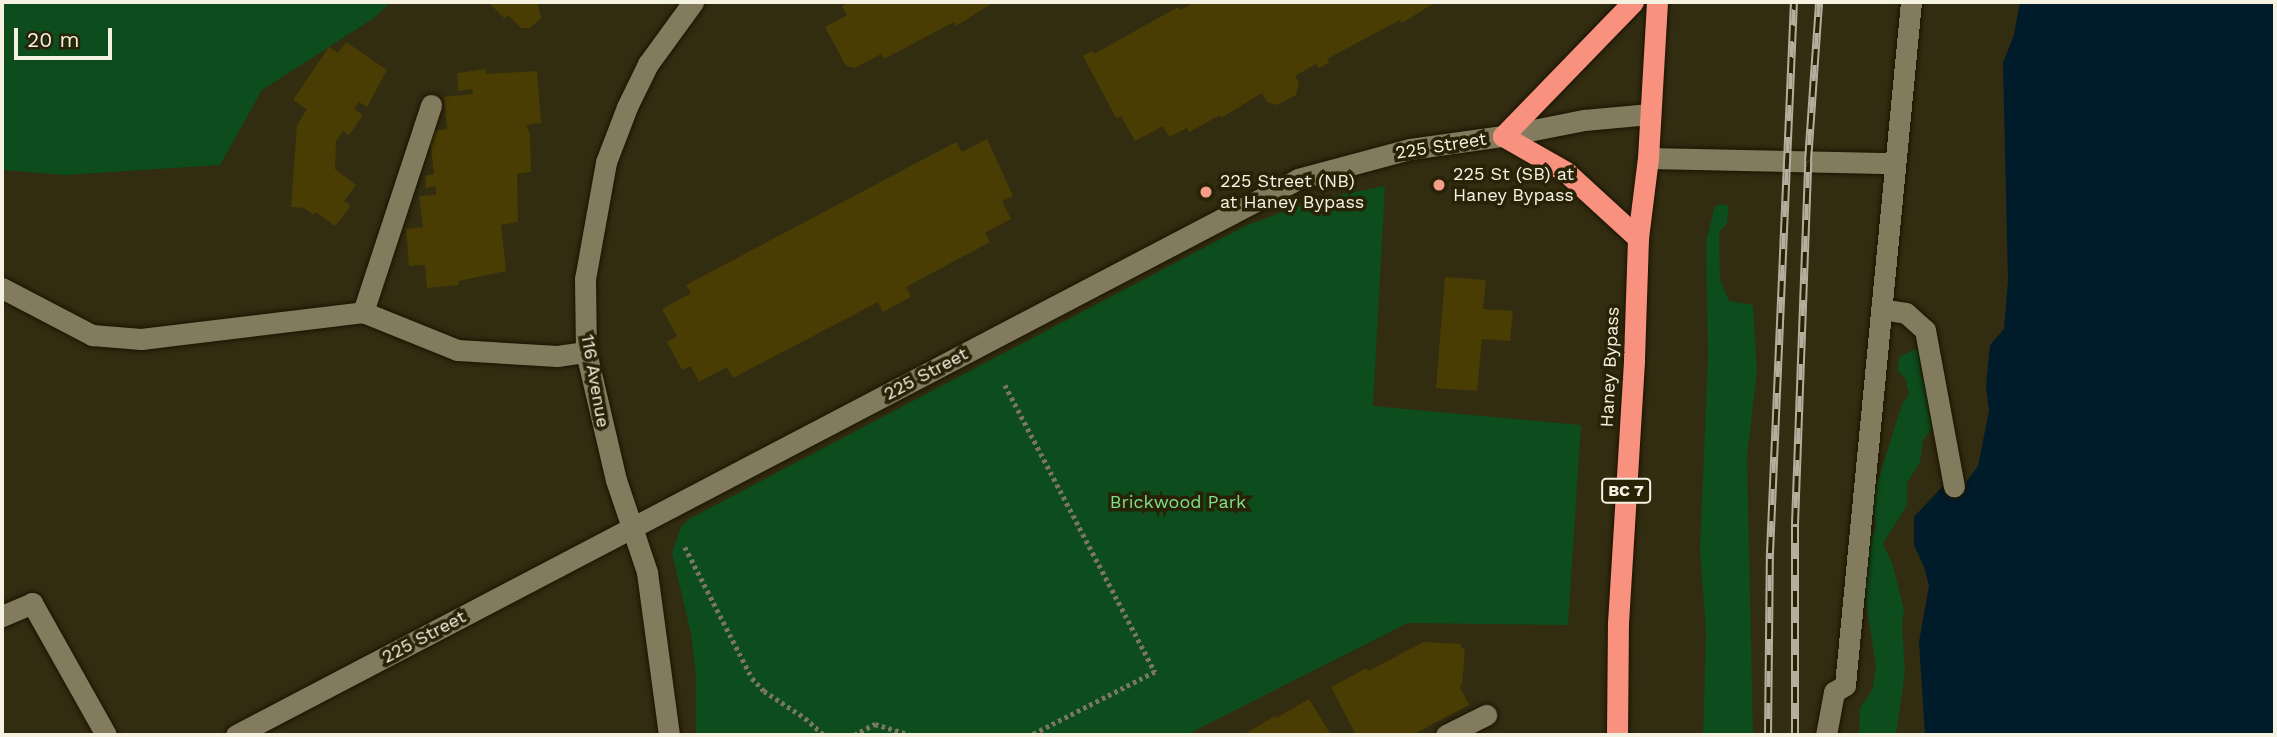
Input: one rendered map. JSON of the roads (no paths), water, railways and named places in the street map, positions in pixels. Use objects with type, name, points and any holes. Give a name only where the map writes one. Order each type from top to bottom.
[{"type":"highway","points":[[1633,2],[1503,136],[1566,172],[1638,238]]},
{"type":"highway","name":"Haney Bypass","points":[[1617,735],[1618,623],[1634,359],[1638,238],[1648,158],[1657,2]]},
{"type":"street","name":"116 Avenue","points":[[669,735],[648,572],[632,529],[601,423],[586,352],[584,279],[592,223],[606,162],[627,107],[648,64],[693,2]]},
{"type":"street","points":[[1826,735],[1833,692],[1845,685],[1911,2]]},
{"type":"street","points":[[363,312],[431,105]]},
{"type":"street","name":"225 Street","points":[[236,735],[1298,179],[1410,149],[1503,136],[1584,120],[1650,114]]},
{"type":"street","points":[[1648,158],[1895,163]]},
{"type":"street","points":[[2,288],[92,335],[141,338],[363,312],[457,350],[557,356],[586,352]]},
{"type":"street","points":[[1881,309],[1906,313],[1925,330],[1954,486]]},
{"type":"street","points":[[2,616],[32,603],[106,735]]},
{"type":"street","points":[[1446,735],[1486,715]]},
{"type":"water","points":[[2020,2],[2275,2],[2275,735],[1925,735],[1919,642],[1929,586],[1914,545],[1914,517],[1942,487],[1964,485],[1978,466],[1989,411],[1986,386],[1990,345],[2004,329],[2008,280],[2003,63],[2014,35]]},
{"type":"railway","points":[[1768,735],[1770,553],[1794,2]]},
{"type":"railway","points":[[1795,735],[1795,524],[1808,161],[1819,2]]},
{"type":"place","name":"225 St (SB) at Haney Bypass","points":[[1439,185]]},
{"type":"place","name":"225 Street (NB) at Haney Bypass","points":[[1206,192]]},
{"type":"park label","name":"Brickwood Park","points":[[1178,502]]}]
